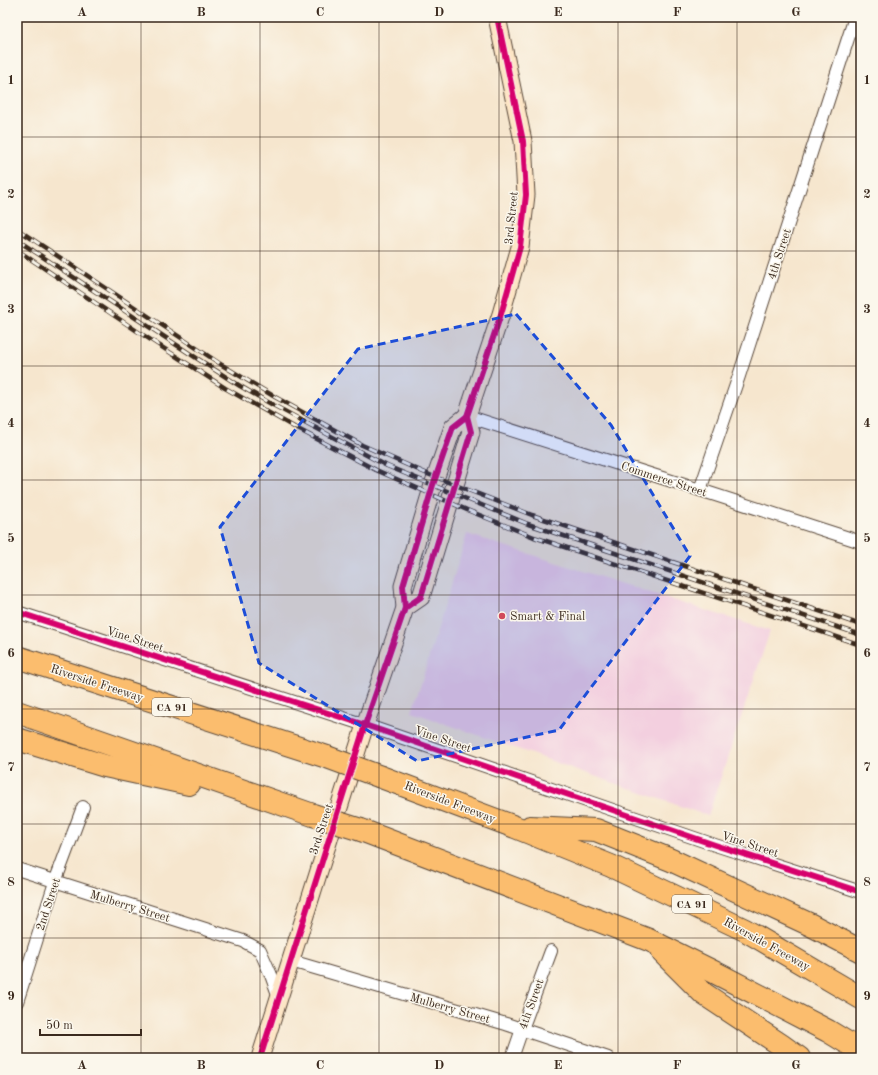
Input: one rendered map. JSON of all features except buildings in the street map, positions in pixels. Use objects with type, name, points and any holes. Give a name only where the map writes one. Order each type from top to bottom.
[{"type":"highway","name":"Riverside Freeway","points":[[17,657],[327,757],[515,827],[611,866],[745,930],[861,998]]},
{"type":"highway","points":[[17,712],[313,815],[361,830],[649,940],[828,1031],[861,1051]]},
{"type":"highway","points":[[17,739],[105,766],[282,804]]},
{"type":"highway","points":[[515,827],[596,830],[678,863],[811,925],[861,951]]},
{"type":"highway","points":[[649,940],[704,994],[799,1058]]},
{"type":"main road","name":"3rd Street","points":[[260,1058],[365,725],[404,608],[403,586],[433,486],[453,427],[467,416],[501,314],[520,247],[526,195],[523,141],[497,17]]},
{"type":"street","name":"4th Street","points":[[700,490],[739,376],[855,17]]},
{"type":"street","name":"Commerce Street","points":[[467,416],[861,542]]},
{"type":"street","name":"Vine Street","points":[[17,612],[365,725],[715,845],[861,892]]},
{"type":"street","name":"2nd Street","points":[[17,1002],[55,882],[82,806]]},
{"type":"street","name":"Mulberry Street","points":[[17,869],[243,941],[260,950],[279,996]]},
{"type":"street","name":"4th Street","points":[[512,1058],[551,951]]},
{"type":"street","name":"Mulberry Street","points":[[291,961],[522,1029],[608,1058]]},
{"type":"highlighted area","points":[[516,314],[611,425],[690,556],[559,730],[417,761],[259,663],[220,527],[358,349]]},
{"type":"shaded area","points":[[467,534],[770,631],[708,816],[412,712]]},
{"type":"railway","points":[[17,229],[222,365],[275,397],[362,445],[430,475],[532,515],[861,625]]},
{"type":"railway","points":[[17,240],[240,386],[387,466],[528,524],[861,635]]},
{"type":"railway","points":[[17,250],[225,388],[294,427],[376,470],[467,510],[534,537],[861,645]]},
{"type":"cycle path","points":[[405,608],[421,597],[471,432],[467,416],[501,314],[520,247],[526,195],[523,141],[497,17]]},
{"type":"cycle path","points":[[260,1058],[365,725],[405,608],[403,586],[433,485],[453,427],[467,416]]},
{"type":"cycle path","points":[[17,612],[365,725],[715,845],[861,892]]},
{"type":"place","name":"Smart & Final","points":[[502,616]]}]
